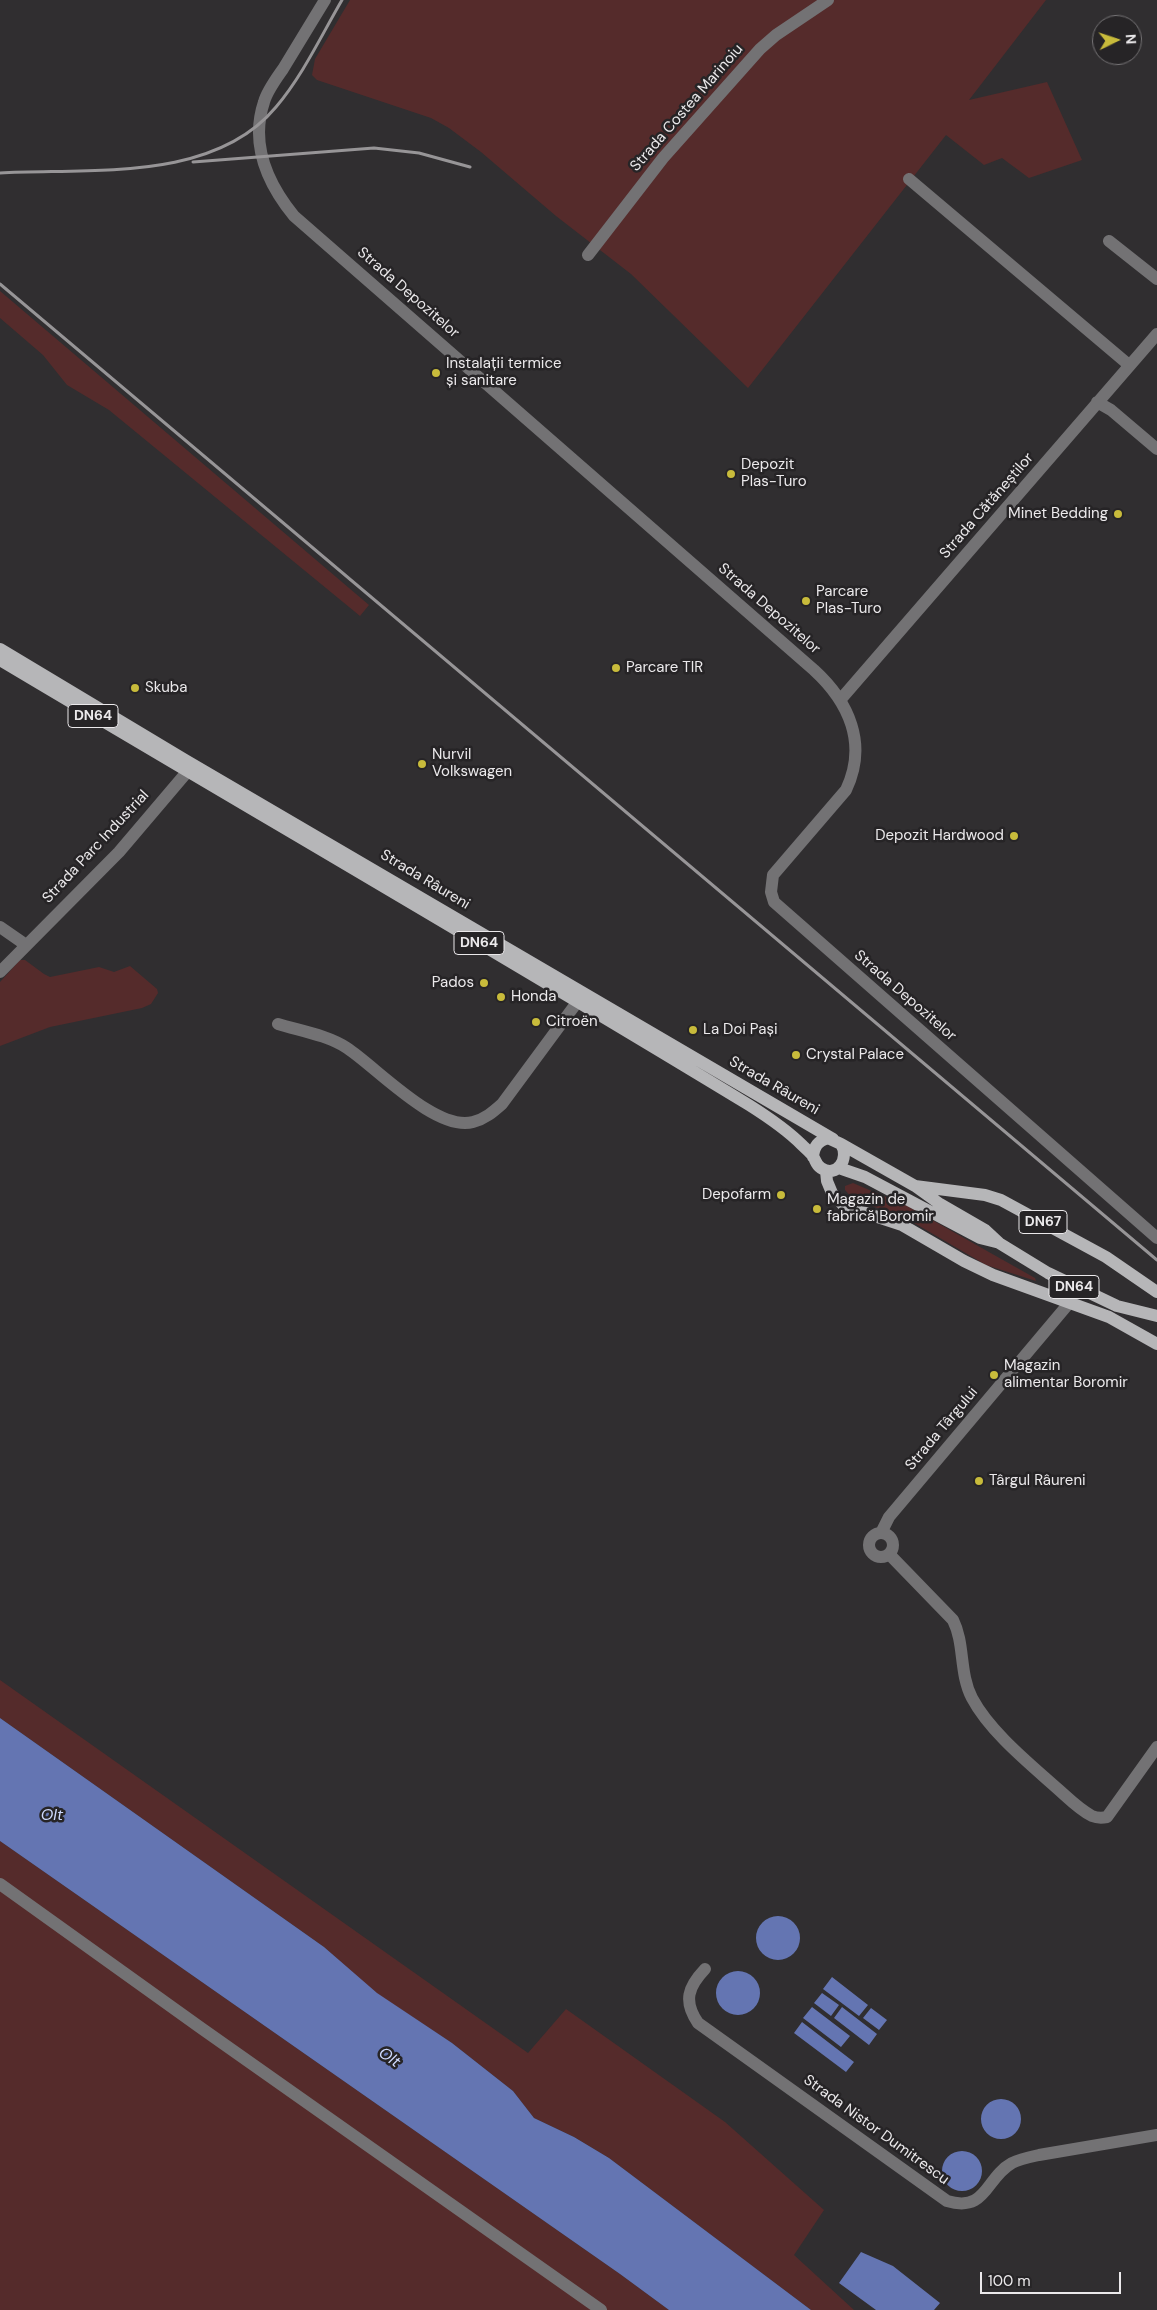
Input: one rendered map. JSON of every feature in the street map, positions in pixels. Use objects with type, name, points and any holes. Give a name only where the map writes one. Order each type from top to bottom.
[{"type":"main road","name":"Strada Râureni","points":[[0,649],[837,1142]]},
{"type":"main road","name":"Strada Râureni","points":[[0,660],[578,1001],[763,1113],[788,1132],[813,1156]]},
{"type":"main road","points":[[813,1156],[815,1146],[828,1138],[837,1142],[845,1154],[845,1159],[833,1169],[827,1181],[832,1193],[844,1206],[896,1222],[964,1262],[993,1275],[1109,1317],[1157,1344]]},
{"type":"main road","name":"DN67","points":[[837,1142],[915,1186],[986,1195],[1001,1200],[1106,1257],[1157,1292]]},
{"type":"main road","name":"DN64","points":[[813,1156],[818,1166],[865,1177],[980,1238],[999,1243]]},
{"type":"main road","name":"DN64","points":[[915,1186],[933,1200],[985,1230],[999,1243],[1083,1292],[1117,1306],[1157,1316]]},
{"type":"street","name":"Strada Depozitelor","points":[[325,0],[264,100],[260,125],[262,158],[268,178],[278,197],[302,222],[826,681],[841,699],[854,736],[856,759],[853,775],[846,790],[773,875],[771,892],[774,902],[1157,1238]]},
{"type":"street","name":"Strada Costea Marinoiu","points":[[588,255],[663,158],[760,49],[776,34],[828,0]]},
{"type":"street","points":[[909,179],[1129,365]]},
{"type":"street","points":[[1109,241],[1157,279]]},
{"type":"street","name":"Strada Cătăneștilor","points":[[841,699],[1157,334]]},
{"type":"street","points":[[1097,402],[1111,410],[1157,449]]},
{"type":"street","points":[[157,743],[163,752],[184,764],[187,772],[192,769],[217,782],[223,782]]},
{"type":"street","name":"Strada Parc Industrial","points":[[0,972],[119,852],[187,772]]},
{"type":"street","points":[[0,927],[26,945]]},
{"type":"street","points":[[278,1024],[337,1042],[415,1102],[446,1118],[466,1123],[487,1117],[502,1104],[578,1001]]},
{"type":"street","name":"Strada Târgului","points":[[881,1533],[889,1517],[1070,1302]]},
{"type":"street","points":[[881,1533],[889,1536],[893,1543],[889,1554],[880,1557],[874,1554],[870,1548],[873,1537],[881,1533]]},
{"type":"street","points":[[889,1554],[953,1620],[957,1629],[966,1684],[982,1714],[1034,1768],[1083,1810],[1094,1817],[1107,1817],[1157,1747]]},
{"type":"street","points":[[0,1884],[193,2023],[601,2310]]},
{"type":"street","name":"Strada Nistor Dumitrescu","points":[[705,1968],[692,1982],[689,2010],[698,2023],[947,2201],[960,2204],[978,2200],[994,2179],[1006,2168],[1023,2159],[1157,2135]]},
{"type":"shaded area","points":[[350,0],[1046,0],[969,100],[1047,82],[1082,160],[1029,178],[1002,158],[984,165],[946,135],[748,388],[631,274],[556,216],[481,152],[449,128],[431,118],[317,80],[312,75],[315,59]]},
{"type":"shaded area","points":[[0,291],[369,605],[360,616],[109,410],[67,385],[43,355],[0,318]]},
{"type":"shaded area","points":[[20,960],[25,960],[50,977],[99,967],[114,972],[130,966],[157,989],[158,993],[151,1004],[142,1008],[50,1027],[0,1046],[0,982]]},
{"type":"shaded area","points":[[853,1183],[909,1207],[1035,1278],[1036,1281],[986,1265],[904,1217],[854,1200],[845,1190],[845,1186]]},
{"type":"shaded area","points":[[0,1680],[528,2053],[566,2009],[725,2122],[824,2210],[794,2255],[854,2310],[811,2310],[609,2158],[574,2137],[534,2118],[513,2091],[452,2043],[376,1993],[324,1947],[0,1718]]},
{"type":"shaded area","points":[[0,1841],[620,2274],[669,2310],[0,2310]]},
{"type":"water","name":"Olt","points":[[0,1718],[324,1947],[377,1993],[452,2043],[513,2091],[534,2118],[574,2137],[609,2158],[811,2310],[669,2310],[0,1841]]},
{"type":"water","points":[[774,1916],[782,1916],[794,1922],[800,1938],[794,1954],[782,1960],[774,1960],[762,1954],[756,1942],[756,1934],[762,1922]]},
{"type":"water","points":[[734,1971],[742,1971],[754,1977],[760,1993],[754,2009],[742,2015],[734,2015],[722,2009],[716,1997],[716,1989],[722,1977]]},
{"type":"water","points":[[832,1977],[868,2005],[859,2016],[823,1989]]},
{"type":"water","points":[[822,1993],[839,2005],[831,2016],[814,2003]]},
{"type":"water","points":[[812,2007],[850,2036],[841,2047],[803,2018]]},
{"type":"water","points":[[842,2007],[877,2034],[869,2045],[834,2018]]},
{"type":"water","points":[[871,2008],[887,2020],[879,2030],[863,2018]]},
{"type":"water","points":[[802,2022],[854,2062],[846,2072],[794,2033]]},
{"type":"water","points":[[1005,2099],[1012,2102],[1018,2108],[1021,2119],[1020,2127],[1012,2136],[1005,2139],[997,2139],[990,2136],[982,2127],[981,2115],[984,2108],[993,2100]]},
{"type":"water","points":[[966,2151],[973,2154],[979,2160],[982,2171],[981,2179],[973,2188],[966,2191],[958,2191],[951,2188],[943,2179],[942,2167],[945,2160],[954,2152]]},
{"type":"water","points":[[861,2252],[893,2266],[940,2303],[934,2310],[876,2310],[839,2283]]},
{"type":"railway","points":[[0,173],[148,167],[184,160],[219,149],[250,131],[286,95],[342,0]]},
{"type":"railway","points":[[193,162],[374,148],[419,153],[470,167]]},
{"type":"railway","points":[[0,284],[1157,1260]]},
{"type":"place","name":"Instalații termice și sanitare","points":[[436,373]]},
{"type":"place","name":"Depozit Plas-Turo","points":[[731,474]]},
{"type":"place","name":"Minet Bedding","points":[[1118,514]]},
{"type":"place","name":"Parcare Plas-Turo","points":[[806,601]]},
{"type":"place","name":"Parcare TIR","points":[[616,668]]},
{"type":"place","name":"Skuba","points":[[135,688]]},
{"type":"place","name":"Nurvil Volkswagen","points":[[422,764]]},
{"type":"place","name":"Depozit Hardwood","points":[[1014,836]]},
{"type":"place","name":"Pados","points":[[484,983]]},
{"type":"place","name":"Honda","points":[[501,997]]},
{"type":"place","name":"Citroën","points":[[536,1022]]},
{"type":"place","name":"La Doi Pași","points":[[693,1030]]},
{"type":"place","name":"Crystal Palace","points":[[796,1055]]},
{"type":"place","name":"Depofarm","points":[[781,1195]]},
{"type":"place","name":"Magazin de fabrică Boromir","points":[[817,1209]]},
{"type":"place","name":"Magazin alimentar Boromir","points":[[994,1375]]},
{"type":"place","name":"Târgul Râureni","points":[[979,1481]]}]
